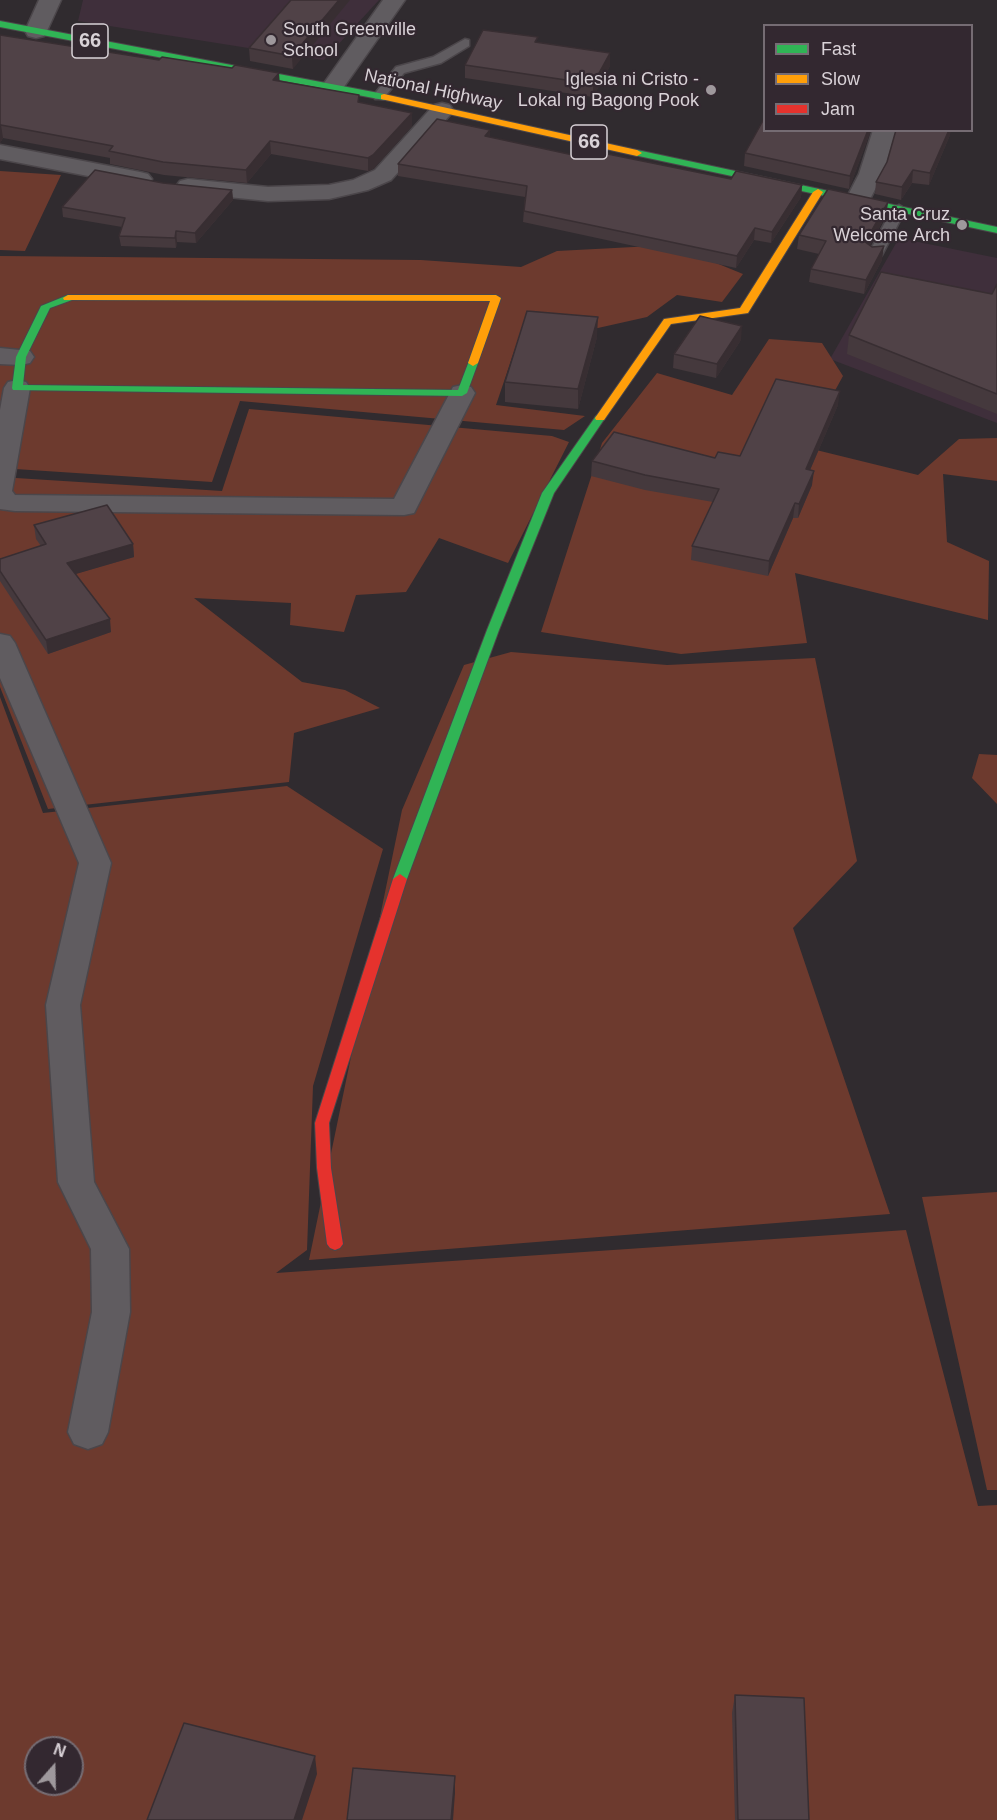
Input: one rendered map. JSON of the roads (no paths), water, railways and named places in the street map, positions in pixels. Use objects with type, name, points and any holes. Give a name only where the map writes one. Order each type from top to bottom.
[{"type":"street","points":[[36,31],[50,0]]},
{"type":"street","points":[[333,86],[394,0]]},
{"type":"street","name":"National Highway","points":[[0,24],[333,86],[997,230]]},
{"type":"street","points":[[0,152],[164,184],[268,194],[329,192],[360,185],[383,175],[442,110]]},
{"type":"street","points":[[856,201],[871,174],[884,132]]},
{"type":"street","points":[[335,1244],[324,1168],[322,1123],[406,859],[548,493],[668,321],[744,311],[818,192]]},
{"type":"street","points":[[0,489],[17,388],[11,356],[46,306],[54,301],[68,298],[496,298],[462,393],[404,507],[15,503],[3,501],[0,494]]},
{"type":"street","points":[[17,388],[462,393]]},
{"type":"street","points":[[0,643],[95,863],[63,1005],[76,1182],[110,1249],[111,1312],[88,1432]]},
{"type":"lane","points":[[379,96],[400,70],[437,60],[465,43]]},
{"type":"lane","points":[[875,255],[899,209]]},
{"type":"place","name":"South Greenville School","points":[[271,40]]},
{"type":"place","name":"Iglesia ni Cristo - Lokal ng Bagong Pook","points":[[711,90]]},
{"type":"place","name":"Santa Cruz Welcome Arch","points":[[962,225]]}]
